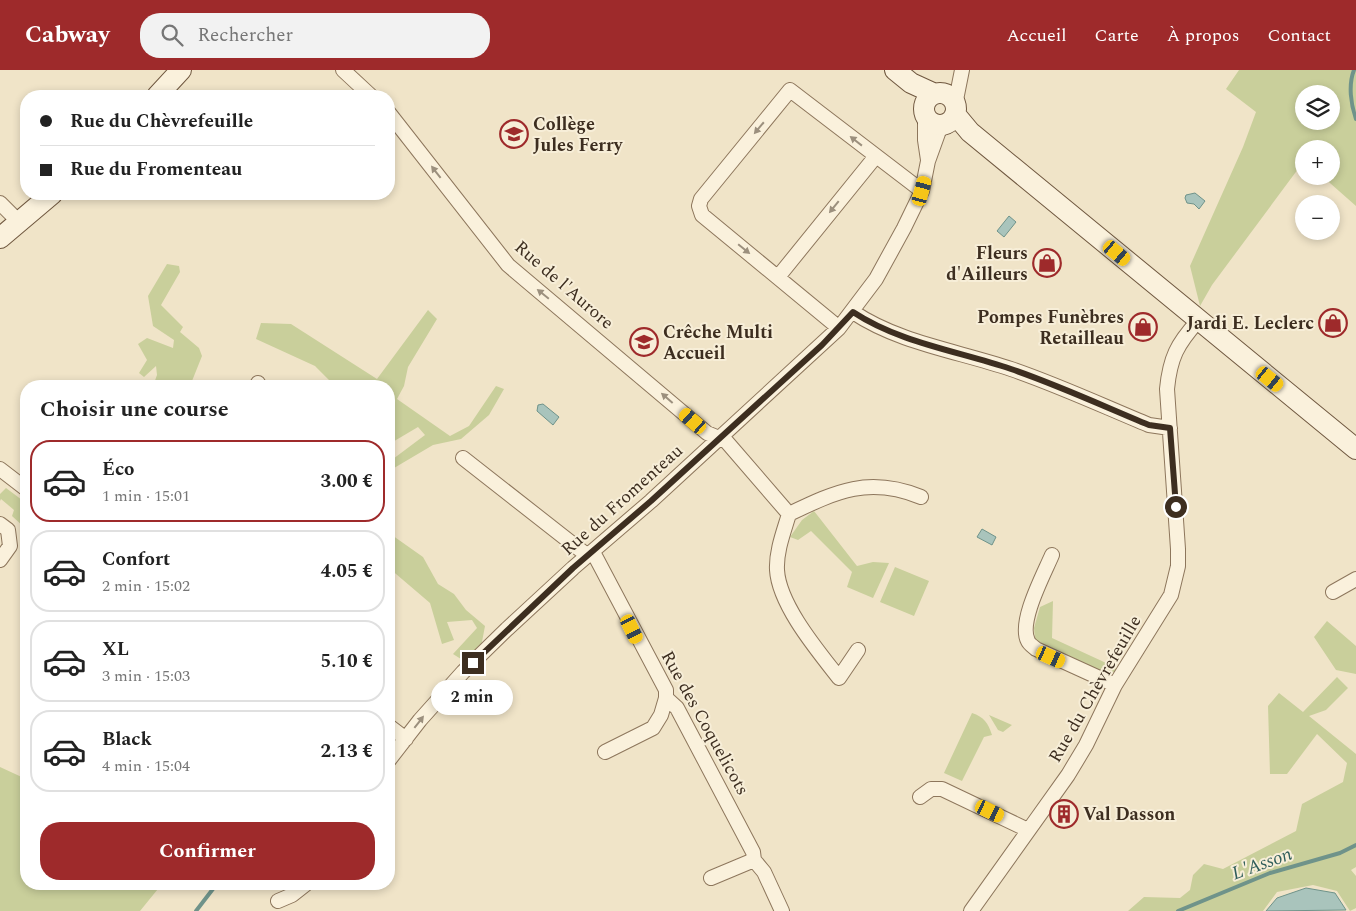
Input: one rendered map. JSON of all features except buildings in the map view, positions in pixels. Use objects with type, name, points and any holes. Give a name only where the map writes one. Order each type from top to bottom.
[{"type":"main road","points":[[163,90],[181,70]]},
{"type":"main road","points":[[895,70],[941,110],[1356,449]]},
{"type":"main road","points":[[0,238],[44,200]]},
{"type":"street","points":[[343,70],[365,90]]},
{"type":"street","name":"Rue du Fromenteau","points":[[395,753],[420,720],[462,672],[720,438],[839,328],[853,312],[876,279],[922,191],[928,161],[925,140],[962,70]]},
{"type":"street","points":[[839,328],[702,215],[699,206],[706,192],[790,90],[922,191]]},
{"type":"street","name":"Rue de l'Aurore","points":[[395,121],[508,265],[707,433],[726,441],[790,514]]},
{"type":"street","points":[[778,277],[876,156]]},
{"type":"street","points":[[0,202],[18,221]]},
{"type":"street","points":[[853,312],[870,324],[890,333],[1010,368],[1149,425],[1170,430]]},
{"type":"street","name":"Rue du Chèvrefeuille","points":[[971,911],[1068,774],[1086,745],[1115,685],[1166,604],[1174,586],[1178,549],[1167,389],[1169,369],[1176,348],[1198,321]]},
{"type":"street","points":[[463,458],[590,554]]},
{"type":"street","points":[[0,470],[20,485]]},
{"type":"street","points":[[858,650],[839,678],[802,630],[781,586],[777,570],[779,551],[790,514],[847,488],[890,486],[920,497]]},
{"type":"street","points":[[0,524],[8,530],[10,546],[0,560]]},
{"type":"street","name":"Rue des Coquelicots","points":[[590,554],[666,690],[666,698],[677,708],[720,787],[753,852],[754,860],[764,872],[781,911]]},
{"type":"street","points":[[1052,555],[1029,608],[1026,630],[1028,641],[1036,649],[1051,657],[1115,685]]},
{"type":"street","points":[[1333,592],[1356,579]]},
{"type":"street","points":[[605,752],[653,728],[661,714],[666,698]]},
{"type":"street","points":[[395,731],[406,739]]},
{"type":"street","points":[[920,798],[931,789],[942,790],[1028,830]]},
{"type":"street","points":[[711,878],[754,860]]},
{"type":"street","points":[[278,901],[298,890]]},
{"type":"green space","points":[[1239,70],[1356,70],[1356,206],[1332,185],[1340,185],[1340,140],[1295,140],[1295,173],[1212,285],[1200,306],[1190,266],[1243,147],[1256,112],[1226,89]]},
{"type":"green space","points":[[167,264],[179,266],[180,272],[161,305],[183,327],[180,332],[199,348],[202,356],[192,380],[155,380],[157,375],[156,366],[144,377],[139,373],[147,360],[138,344],[147,338],[173,348],[174,340],[153,326],[148,296]]},
{"type":"green space","points":[[428,310],[437,319],[408,367],[404,386],[397,399],[450,436],[469,426],[496,386],[504,389],[489,415],[461,439],[433,445],[395,467],[395,458],[425,435],[418,427],[395,441],[395,380],[329,380],[315,366],[256,339],[261,323],[291,324],[377,379]]},
{"type":"green space","points":[[6,488],[20,498],[20,523],[12,516],[14,510],[1,499],[0,501],[0,494]]},
{"type":"green space","points":[[814,511],[857,566],[873,562],[889,563],[873,598],[847,587],[852,572],[811,531],[798,540],[790,537],[802,520]]},
{"type":"green space","points":[[395,537],[423,557],[438,584],[454,594],[466,610],[485,626],[481,647],[464,661],[453,654],[477,628],[472,620],[447,622],[454,640],[442,644],[430,603],[395,573]]},
{"type":"green space","points":[[895,567],[929,581],[914,616],[880,602]]},
{"type":"green space","points":[[1053,601],[1052,638],[1117,668],[1114,672],[1106,673],[1035,640],[1034,628],[1040,607]]},
{"type":"green space","points":[[1327,621],[1356,646],[1356,674],[1336,670],[1314,637]]},
{"type":"green space","points":[[1337,677],[1348,688],[1326,710],[1309,716],[1356,754],[1356,867],[1351,870],[1356,876],[1356,908],[1350,911],[1337,891],[1313,885],[1277,892],[1263,911],[1128,911],[1144,897],[1180,898],[1190,890],[1193,875],[1204,864],[1223,869],[1296,831],[1302,804],[1343,782],[1347,763],[1317,734],[1287,774],[1270,774],[1268,706],[1279,693],[1303,712]]},
{"type":"green space","points":[[972,713],[980,716],[985,721],[992,735],[984,737],[962,781],[944,773]]},
{"type":"green space","points":[[989,715],[1012,725],[1003,732],[998,730]]},
{"type":"green space","points":[[0,767],[20,776],[20,890],[157,890],[140,911],[0,911]]},
{"type":"water","points":[[1195,193],[1205,201],[1199,209],[1194,204],[1187,203],[1185,198],[1186,195]]},
{"type":"water","points":[[1009,216],[1016,222],[1004,237],[997,231]]},
{"type":"water","points":[[543,404],[559,417],[553,425],[537,411],[538,405]]},
{"type":"water","points":[[982,529],[996,537],[992,545],[977,537]]},
{"type":"water","points":[[1306,888],[1335,893],[1346,910],[1266,911],[1277,898]]},
{"type":"waterway","name":"L'Asson","points":[[1354,70],[1351,82],[1351,95],[1356,119]]},
{"type":"waterway","name":"L'Asson","points":[[1178,911],[1270,873],[1340,853],[1356,845]]},
{"type":"waterway","points":[[196,911],[212,890]]},
{"type":"place","name":"Collège Jules Ferry","points":[[514,134]]},
{"type":"place","name":"Fleurs d'Ailleurs","points":[[1047,263]]},
{"type":"place","name":"Jardi E. Leclerc","points":[[1333,323]]},
{"type":"place","name":"Pompes Funèbres Retailleau","points":[[1143,327]]},
{"type":"place","name":"Crêche Multi Accueil","points":[[644,342]]},
{"type":"place","name":"Val Dasson","points":[[1064,814]]},
{"type":"route","points":[[473,663],[573,568],[651,501],[822,345],[853,312],[870,324],[890,333],[1010,368],[1149,425],[1170,428],[1176,507]]}]
